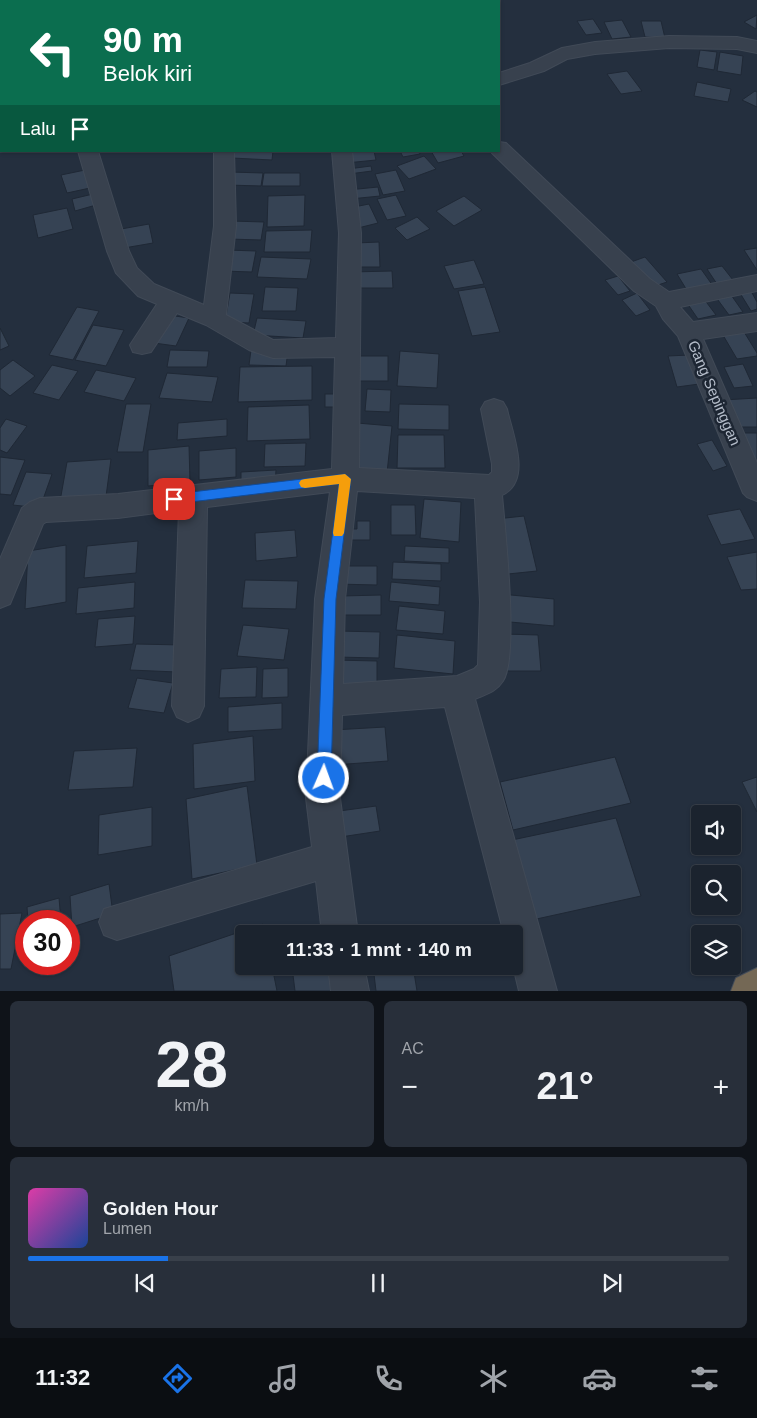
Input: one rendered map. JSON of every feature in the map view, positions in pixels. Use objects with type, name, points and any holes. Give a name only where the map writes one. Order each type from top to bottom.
[{"type":"highway","points":[[749,990],[757,987]]},
{"type":"street","points":[[500,79],[537,67],[562,54],[595,48],[669,42],[737,43],[757,47]]},
{"type":"street","points":[[500,149],[642,285],[666,301],[757,283]]},
{"type":"street","points":[[88,152],[118,251],[128,273],[146,290],[214,319],[263,346],[273,349],[348,347]]},
{"type":"street","points":[[214,319],[225,226],[224,152]]},
{"type":"street","points":[[339,925],[323,798],[330,599],[345,479],[350,233],[342,152]]},
{"type":"street","points":[[142,346],[173,300]]},
{"type":"street","name":"Gang Sepinggan","points":[[666,301],[671,313],[688,332],[756,485]]},
{"type":"street","points":[[688,332],[757,322]]},
{"type":"street","points":[[0,595],[32,516],[40,510],[118,506],[345,479],[494,487],[499,483],[506,468],[494,409]]},
{"type":"street","points":[[326,701],[457,692],[485,680],[493,670],[495,602],[488,487]]},
{"type":"street","points":[[188,706],[193,496]]},
{"type":"street","points":[[457,692],[538,990]]},
{"type":"street","points":[[117,922],[331,859]]},
{"type":"street","points":[[348,975],[350,990]]},
{"type":"building","points":[[757,15],[756,29],[744,22]]},
{"type":"building","points":[[593,19],[602,33],[586,35],[577,21]]},
{"type":"building","points":[[622,20],[631,37],[612,39],[604,22]]},
{"type":"building","points":[[641,21],[661,21],[665,38],[645,37]]},
{"type":"building","points":[[700,50],[717,52],[714,70],[697,67]]},
{"type":"building","points":[[720,52],[743,56],[741,75],[717,71]]},
{"type":"building","points":[[627,71],[642,91],[621,94],[607,74]]},
{"type":"building","points":[[697,82],[731,89],[728,102],[694,96]]},
{"type":"building","points":[[755,91],[757,92],[757,107],[742,100]]},
{"type":"building","points":[[233,152],[273,152],[272,160],[232,158]]},
{"type":"building","points":[[344,152],[374,152],[376,160],[346,163]]},
{"type":"building","points":[[400,152],[419,152],[420,154],[403,157]]},
{"type":"building","points":[[432,152],[462,152],[464,156],[438,163]]},
{"type":"building","points":[[424,156],[436,169],[409,179],[397,166]]},
{"type":"building","points":[[371,166],[372,171],[349,174],[348,169]]},
{"type":"building","points":[[85,170],[90,188],[67,193],[61,175]]},
{"type":"building","points":[[396,170],[405,191],[383,195],[375,174]]},
{"type":"building","points":[[230,172],[263,173],[261,186],[227,185]]},
{"type":"building","points":[[264,173],[300,173],[300,186],[262,186]]},
{"type":"building","points":[[378,187],[380,196],[350,199],[348,190]]},
{"type":"building","points":[[93,194],[96,205],[75,211],[72,199]]},
{"type":"building","points":[[305,195],[304,226],[267,227],[268,196]]},
{"type":"building","points":[[396,195],[406,216],[387,220],[377,199]]},
{"type":"building","points":[[464,196],[482,210],[454,226],[436,211]]},
{"type":"building","points":[[369,204],[378,223],[358,228],[349,208]]},
{"type":"building","points":[[67,208],[73,229],[38,238],[33,215]]},
{"type":"building","points":[[417,217],[430,229],[407,240],[395,228]]},
{"type":"building","points":[[231,221],[264,222],[261,240],[228,239]]},
{"type":"building","points":[[149,224],[153,243],[124,248],[121,229]]},
{"type":"building","points":[[312,230],[310,252],[264,252],[266,231]]},
{"type":"building","points":[[379,242],[380,267],[357,267],[356,243]]},
{"type":"building","points":[[757,248],[757,270],[744,250]]},
{"type":"building","points":[[227,250],[256,251],[252,272],[223,271]]},
{"type":"building","points":[[261,257],[311,259],[307,279],[257,277]]},
{"type":"building","points":[[645,257],[667,282],[652,287],[631,262]]},
{"type":"building","points":[[474,260],[484,284],[454,289],[444,266]]},
{"type":"building","points":[[722,266],[733,280],[717,284],[707,269]]},
{"type":"building","points":[[701,269],[713,286],[688,292],[677,274]]},
{"type":"building","points":[[392,271],[393,288],[351,288],[351,272]]},
{"type":"building","points":[[618,276],[630,291],[618,295],[605,280]]},
{"type":"building","points":[[265,287],[298,288],[296,311],[262,311]]},
{"type":"building","points":[[485,287],[500,332],[472,336],[458,291]]},
{"type":"building","points":[[751,291],[757,302],[757,309],[751,311],[740,293]]},
{"type":"building","points":[[729,292],[743,312],[729,315],[715,296]]},
{"type":"building","points":[[230,293],[254,294],[249,323],[225,322]]},
{"type":"building","points":[[637,293],[650,310],[636,316],[622,300]]},
{"type":"building","points":[[704,299],[716,315],[698,319],[687,303]]},
{"type":"building","points":[[77,307],[99,311],[73,360],[49,355]]},
{"type":"building","points":[[168,315],[189,318],[176,346],[154,343]]},
{"type":"building","points":[[257,318],[306,321],[303,338],[253,335]]},
{"type":"building","points":[[93,325],[124,330],[106,366],[75,360]]},
{"type":"building","points":[[741,327],[757,356],[737,359],[720,330]]},
{"type":"building","points":[[0,328],[9,346],[0,350]]},
{"type":"building","points":[[170,350],[209,351],[207,367],[167,367]]},
{"type":"building","points":[[251,350],[288,351],[286,366],[249,365]]},
{"type":"building","points":[[400,351],[439,354],[437,388],[397,386]]},
{"type":"building","points":[[689,355],[699,384],[677,387],[668,356]]},
{"type":"building","points":[[352,356],[388,356],[388,381],[352,381]]},
{"type":"building","points":[[13,360],[35,376],[10,396],[0,388],[0,370]]},
{"type":"building","points":[[743,364],[753,386],[734,388],[724,367]]},
{"type":"building","points":[[52,365],[78,371],[59,400],[33,393]]},
{"type":"building","points":[[312,366],[312,400],[238,402],[240,367]]},
{"type":"building","points":[[96,370],[136,378],[124,401],[84,392]]},
{"type":"building","points":[[167,373],[218,377],[212,402],[159,398]]},
{"type":"building","points":[[367,389],[391,390],[390,412],[365,411]]},
{"type":"building","points":[[325,394],[344,394],[344,407],[325,407]]},
{"type":"building","points":[[757,398],[757,427],[734,427],[723,400]]},
{"type":"building","points":[[126,404],[151,404],[143,452],[117,452]]},
{"type":"building","points":[[399,404],[449,405],[449,430],[398,429]]},
{"type":"building","points":[[309,405],[310,439],[247,441],[248,407]]},
{"type":"building","points":[[6,419],[27,426],[7,453],[0,450],[0,428]]},
{"type":"building","points":[[227,419],[227,436],[177,440],[178,423]]},
{"type":"building","points":[[357,423],[392,426],[387,473],[351,470]]},
{"type":"building","points":[[740,433],[757,433],[757,465]]},
{"type":"building","points":[[398,435],[444,435],[445,468],[397,468]]},
{"type":"building","points":[[712,440],[727,466],[713,471],[697,444]]},
{"type":"building","points":[[306,443],[305,466],[264,467],[265,444]]},
{"type":"building","points":[[189,446],[190,482],[148,486],[148,450]]},
{"type":"building","points":[[236,448],[236,477],[199,480],[199,451]]},
{"type":"building","points":[[0,457],[25,460],[11,495],[0,494]]},
{"type":"building","points":[[111,459],[105,504],[59,507],[67,462]]},
{"type":"building","points":[[276,470],[275,486],[241,487],[241,472]]},
{"type":"building","points":[[26,472],[52,474],[40,508],[13,505]]},
{"type":"building","points":[[424,499],[461,502],[459,542],[420,538]]},
{"type":"building","points":[[391,505],[415,505],[416,535],[391,535]]},
{"type":"building","points":[[740,509],[755,539],[721,545],[707,515]]},
{"type":"building","points":[[524,516],[537,571],[508,574],[496,519]]},
{"type":"building","points":[[357,521],[370,521],[370,540],[348,540],[348,529],[357,529]]},
{"type":"building","points":[[295,530],[297,557],[256,561],[255,533]]},
{"type":"building","points":[[138,541],[136,573],[84,578],[87,546]]},
{"type":"building","points":[[66,545],[66,602],[25,609],[28,551]]},
{"type":"building","points":[[405,546],[449,548],[449,563],[404,561]]},
{"type":"building","points":[[757,552],[757,589],[741,590],[727,557]]},
{"type":"building","points":[[393,562],[441,564],[441,581],[392,579]]},
{"type":"building","points":[[337,566],[377,566],[377,585],[336,584]]},
{"type":"building","points":[[245,580],[298,581],[296,609],[242,608]]},
{"type":"building","points":[[135,582],[134,608],[76,614],[78,588]]},
{"type":"building","points":[[391,582],[440,587],[439,605],[389,601]]},
{"type":"building","points":[[500,594],[554,599],[554,626],[499,621]]},
{"type":"building","points":[[381,595],[381,615],[341,615],[342,596]]},
{"type":"building","points":[[399,606],[445,611],[443,634],[396,630]]},
{"type":"building","points":[[135,616],[133,644],[95,647],[98,619]]},
{"type":"building","points":[[243,625],[289,629],[284,660],[237,656]]},
{"type":"building","points":[[338,631],[380,632],[379,658],[336,657]]},
{"type":"building","points":[[503,634],[538,635],[541,671],[504,671]]},
{"type":"building","points":[[397,635],[455,641],[453,674],[394,668]]},
{"type":"building","points":[[136,644],[182,645],[177,672],[130,670]]},
{"type":"building","points":[[333,660],[377,661],[377,694],[331,693]]},
{"type":"building","points":[[257,667],[256,697],[219,698],[221,669]]},
{"type":"building","points":[[288,668],[288,697],[262,698],[263,669]]},
{"type":"building","points":[[137,678],[173,683],[164,713],[128,708]]},
{"type":"building","points":[[282,703],[282,729],[228,732],[228,707]]},
{"type":"building","points":[[385,727],[388,761],[334,765],[333,730]]},
{"type":"building","points":[[253,736],[255,781],[194,789],[193,744]]},
{"type":"building","points":[[137,748],[133,787],[68,790],[74,751]]},
{"type":"building","points":[[615,757],[631,803],[513,830],[500,782]]},
{"type":"building","points":[[757,777],[757,812],[742,782]]},
{"type":"building","points":[[247,786],[257,865],[192,879],[186,799]]},
{"type":"building","points":[[376,806],[380,831],[334,838],[332,812]]},
{"type":"building","points":[[152,807],[152,846],[98,855],[99,815]]},
{"type":"building","points":[[616,818],[641,896],[532,920],[512,840]]},
{"type":"building","points":[[109,884],[113,914],[80,924],[80,910],[71,910],[70,896]]},
{"type":"building","points":[[59,898],[60,910],[27,910],[27,907]]},
{"type":"building","points":[[15,913],[15,949],[11,969],[0,969],[0,914]]},
{"type":"building","points":[[235,934],[235,975],[274,975],[277,991],[174,991],[169,956]]},
{"type":"building","points":[[293,975],[339,975],[342,991],[295,991]]},
{"type":"building","points":[[374,975],[414,975],[417,991],[376,991]]},
{"type":"slow traffic","points":[[305,483],[345,479],[338,533]]},
{"type":"route","points":[[174,499],[345,479],[330,599],[324,778]]}]
